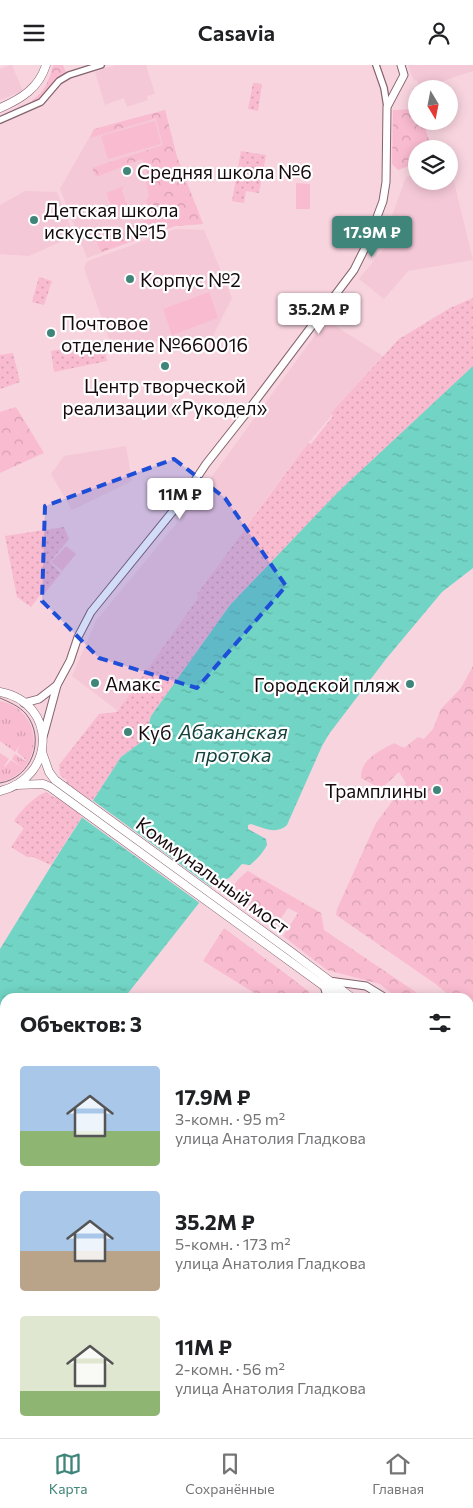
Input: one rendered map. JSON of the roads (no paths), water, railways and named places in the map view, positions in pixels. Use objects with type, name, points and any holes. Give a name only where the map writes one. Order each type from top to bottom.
[{"type":"highway","points":[[0,108],[15,102],[36,86],[46,65]]},
{"type":"highway","points":[[0,791],[16,785],[30,775],[42,752],[43,737],[36,715],[24,703],[2,691]]},
{"type":"highway","points":[[16,785],[53,784],[42,752]]},
{"type":"highway","name":"Коммунальный мост","points":[[53,784],[290,951],[335,993]]},
{"type":"highway","name":"Коммунальный мост","points":[[53,784],[285,959],[344,993]]},
{"type":"main road","points":[[43,737],[57,685],[70,661],[78,637],[91,612],[182,500],[206,464],[248,412],[354,270],[374,226],[385,192],[387,107],[404,75],[401,65]]},
{"type":"main road","points":[[24,703],[39,699],[57,685]]},
{"type":"main road","points":[[327,993],[326,983],[366,986],[377,993]]},
{"type":"street","points":[[0,120],[41,102],[59,81],[69,75],[101,65]]},
{"type":"street","points":[[376,65],[384,88],[387,107]]},
{"type":"water","name":"Абаканская протока","points":[[473,366],[473,568],[442,592],[386,659],[329,734],[287,825],[279,830],[274,830],[251,824],[248,825],[248,829],[266,839],[267,845],[264,851],[250,865],[242,864],[229,878],[214,884],[128,993],[0,993],[0,949],[121,757],[144,740],[151,716],[230,605],[338,492]]},
{"type":"tram line","points":[[0,698],[17,706],[26,714],[32,724],[35,735],[35,745],[28,766],[11,780],[0,783]]},
{"type":"place","name":"Средняя школа №6","points":[[127,171]]},
{"type":"place","name":"Детская школа искусств №15","points":[[34,220]]},
{"type":"place","name":"Корпус №2","points":[[130,279]]},
{"type":"place","name":"Почтовое отделение №660016","points":[[51,333]]},
{"type":"place","name":"Центр творческой реализации «Рукодел»","points":[[165,366]]},
{"type":"place","name":"Амакс","points":[[95,683]]},
{"type":"place","name":"Городской пляж","points":[[410,684]]},
{"type":"place","name":"Куб","points":[[128,732]]},
{"type":"place","name":"Трамплины","points":[[437,790]]}]
